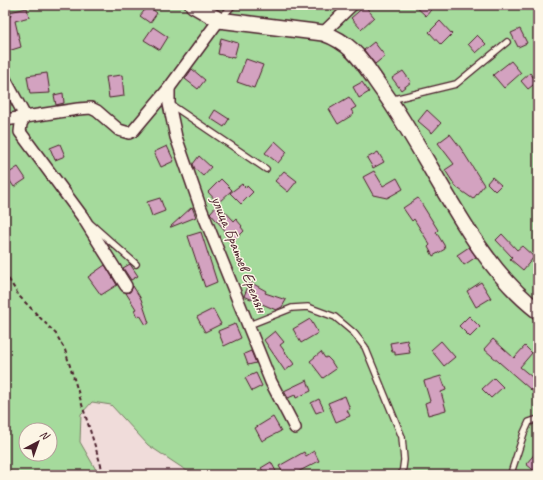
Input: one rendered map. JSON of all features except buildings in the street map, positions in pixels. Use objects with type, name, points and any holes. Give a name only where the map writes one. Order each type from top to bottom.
[{"type":"street","points":[[193,5],[219,20],[323,33],[336,37],[362,59],[390,100],[479,247],[516,291],[538,311]]},
{"type":"street","points":[[323,33],[352,5]]},
{"type":"street","points":[[5,120],[91,108],[97,111],[119,130],[129,133],[133,131],[168,88],[219,20]]},
{"type":"street","points":[[5,79],[25,116]]},
{"type":"street","name":"улица Братьев Еремян","points":[[168,88],[176,137],[200,206],[271,382],[295,428]]},
{"type":"street","points":[[25,116],[21,124],[20,132],[82,216],[126,286]]},
{"type":"lane","points":[[219,20],[233,5]]},
{"type":"lane","points":[[390,100],[456,84],[507,42]]},
{"type":"lane","points":[[170,104],[266,169]]},
{"type":"lane","points":[[82,216],[136,264]]},
{"type":"lane","points":[[249,325],[292,308],[308,307],[335,317],[354,333],[365,347],[402,437],[404,460],[402,475]]},
{"type":"lane","points":[[514,475],[512,470],[524,433],[529,422],[538,419]]},
{"type":"path","points":[[5,273],[19,296],[56,334],[65,350],[104,475]]},
{"type":"green space","points":[[5,5],[538,5],[538,475],[193,475],[148,445],[111,405],[92,402],[81,414],[80,442],[99,475],[5,475]]}]
